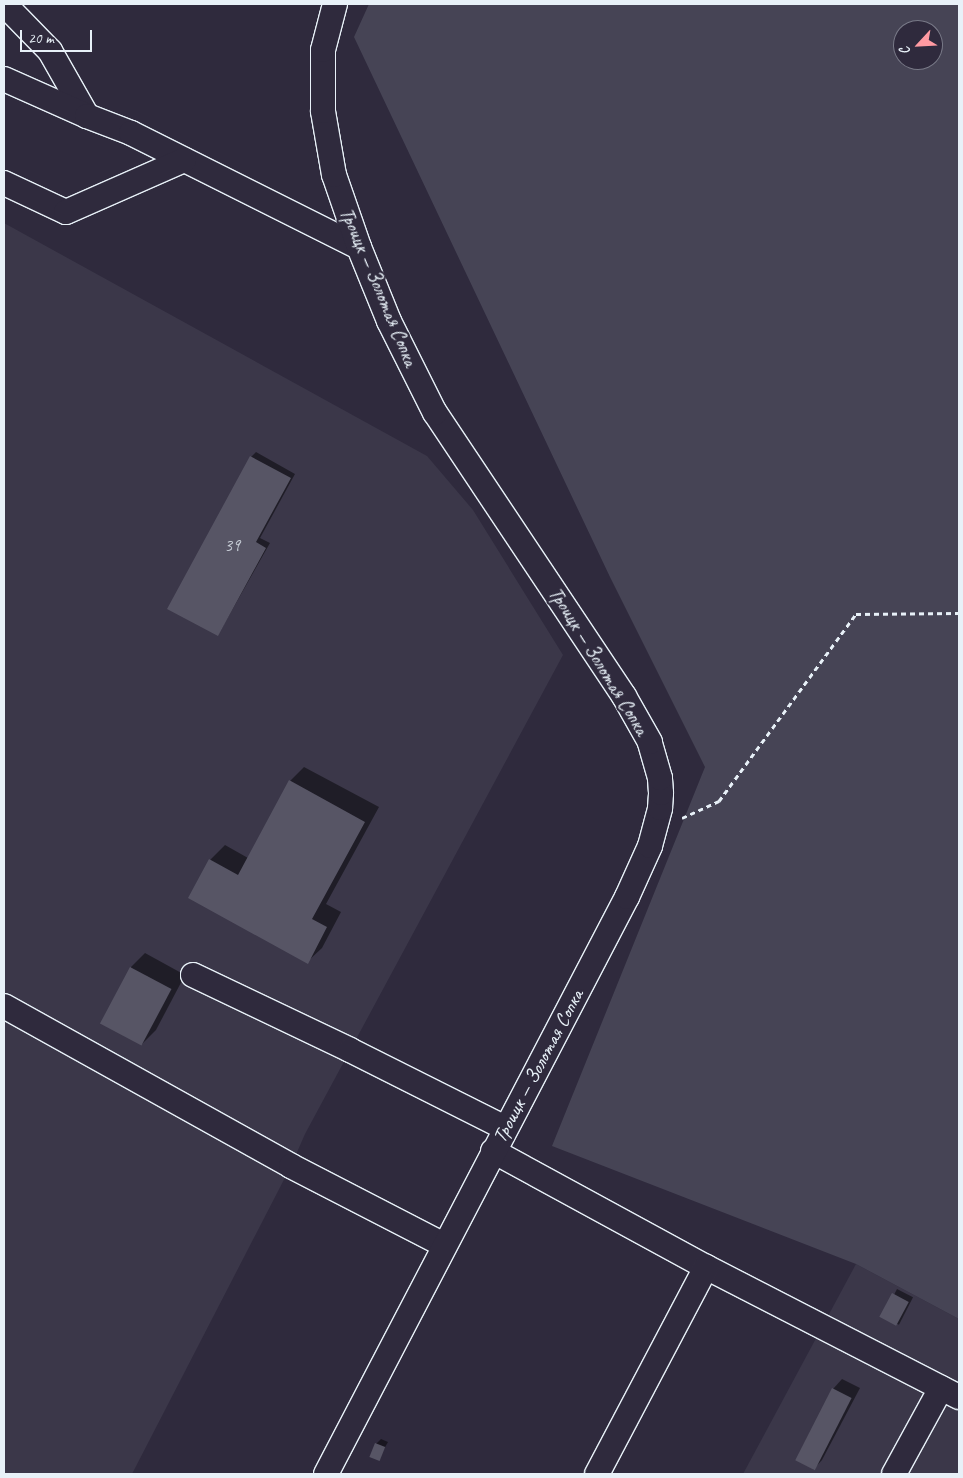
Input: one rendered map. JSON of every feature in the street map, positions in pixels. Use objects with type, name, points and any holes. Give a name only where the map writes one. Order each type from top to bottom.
[{"type":"street","name":"Троицк — Золотая Сопка","points":[[326,1474],[627,897],[644,861],[660,808],[660,778],[650,742],[604,663],[435,413],[389,321],[359,247],[334,174],[323,111],[323,50],[334,4]]},
{"type":"street","points":[[4,6],[50,50],[87,116]]},
{"type":"street","points":[[4,79],[130,133],[359,247]]},
{"type":"street","points":[[4,184],[66,212],[184,160]]},
{"type":"street","points":[[193,974],[505,1128]]},
{"type":"street","points":[[4,1006],[291,1166],[444,1245]]},
{"type":"street","points":[[493,1151],[706,1267],[950,1392],[894,1474]]},
{"type":"street","points":[[597,1474],[706,1267]]},
{"type":"path","points":[[654,831],[720,802],[856,614],[959,613]]},
{"type":"shaded area","points":[[369,4],[959,4],[959,1319],[856,1264],[552,1146],[705,767],[610,577],[354,37]]},
{"type":"shaded area","points":[[4,223],[427,456],[473,510],[563,655],[305,1134],[291,1166],[132,1474],[4,1474]]},
{"type":"shaded area","points":[[856,1264],[959,1319],[959,1474],[743,1474]]},
{"type":"building","points":[[250,456],[291,478],[256,542],[266,548],[218,636],[167,609]]},
{"type":"building","points":[[289,780],[365,822],[312,919],[327,927],[308,964],[188,898],[209,859],[238,875]]},
{"type":"building","points":[[130,967],[171,989],[141,1046],[100,1024]]},
{"type":"building","points":[[892,1293],[909,1302],[896,1326],[879,1317]]},
{"type":"building","points":[[832,1388],[852,1398],[815,1470],[795,1460]]},
{"type":"building","points":[[375,1443],[385,1447],[380,1461],[369,1457]]}]
